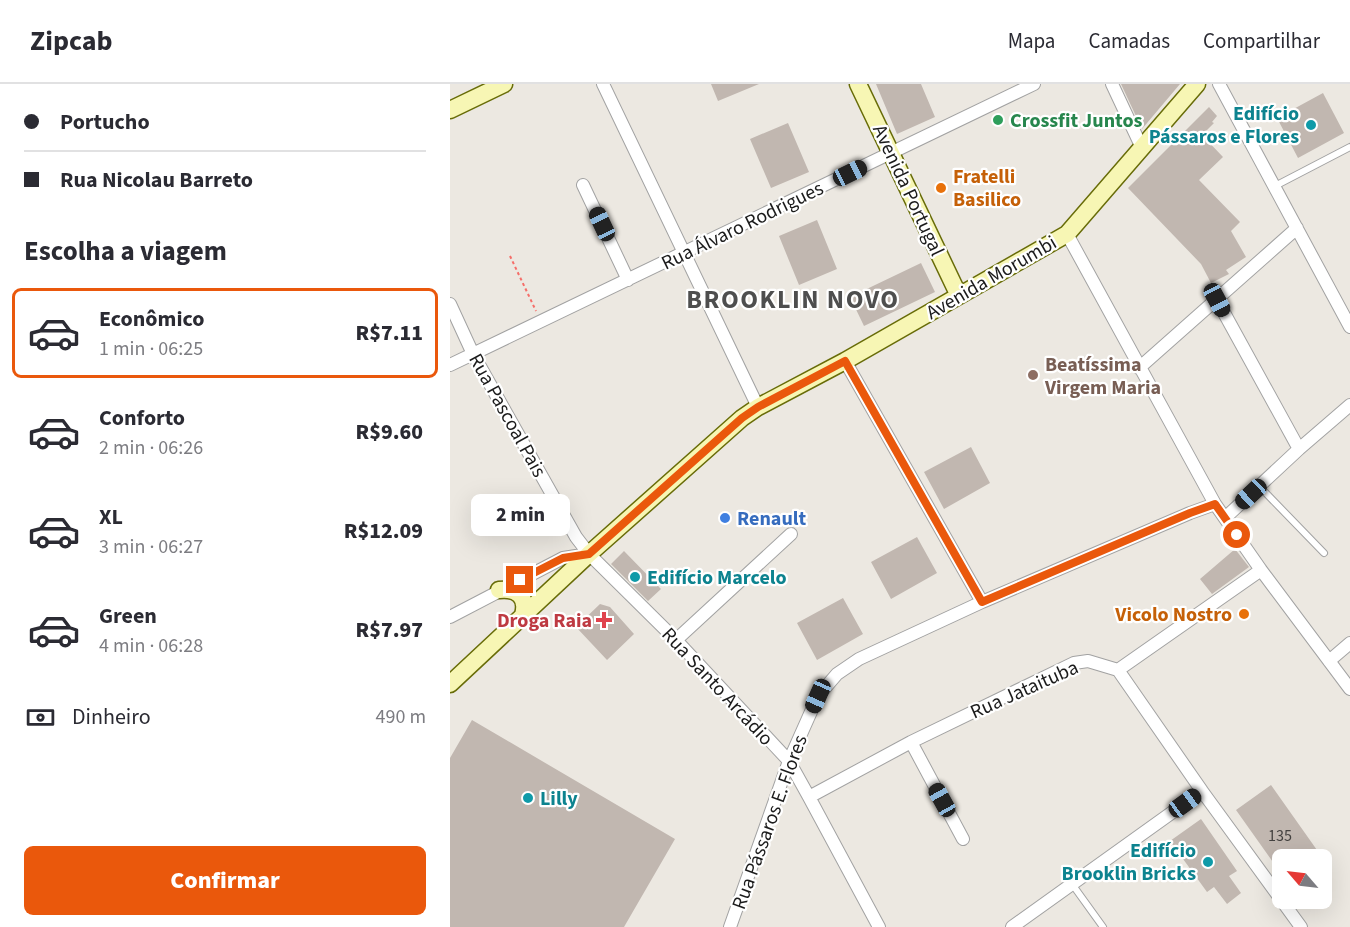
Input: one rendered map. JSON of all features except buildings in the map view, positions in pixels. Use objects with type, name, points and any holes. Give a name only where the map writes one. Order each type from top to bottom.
[{"type":"street","points":[[450,110],[504,84]]},
{"type":"street","points":[[603,84],[758,407]]},
{"type":"street","name":"Avenida Portugal","points":[[858,84],[959,296]]},
{"type":"street","name":"Rua Álvaro Rodrigues","points":[[450,365],[1034,84]]},
{"type":"street","points":[[1112,84],[1142,148]]},
{"type":"street","name":"Avenida Morumbi","points":[[450,684],[589,554],[742,418],[1067,234],[1197,84]]},
{"type":"street","points":[[1219,84],[1350,327]]},
{"type":"street","points":[[584,185],[628,280]]},
{"type":"street","points":[[1139,368],[1297,228]]},
{"type":"street","points":[[1067,234],[1215,504],[1350,689]]},
{"type":"street","points":[[1217,300],[1299,449]]},
{"type":"street","name":"Rua Pascoal Pais","points":[[450,304],[473,354],[576,537],[589,554]]},
{"type":"street","points":[[845,361],[982,602]]},
{"type":"street","points":[[1226,518],[1299,449],[1350,405]]},
{"type":"street","name":"Rua Pássaros E. Flores","points":[[730,927],[789,761],[818,696],[837,674],[860,659],[982,602],[1215,504]]},
{"type":"street","points":[[676,640],[791,534]]},
{"type":"street","points":[[450,617],[563,558],[589,554]]},
{"type":"street","name":"Rua Santo Arcádio","points":[[589,554],[676,640],[789,761],[879,927]]},
{"type":"street","points":[[1261,570],[1118,670],[1301,927]]},
{"type":"street","points":[[499,590],[511,590],[522,597],[525,609],[523,615]]},
{"type":"street","points":[[1329,661],[1350,643]]},
{"type":"street","name":"Rua Jataituba","points":[[809,797],[910,742],[1074,663],[1088,661],[1118,670]]},
{"type":"street","points":[[910,742],[963,839]]},
{"type":"street","points":[[1012,927],[1202,790]]},
{"type":"lane","points":[[1274,186],[1350,147]]},
{"type":"lane","points":[[1259,486],[1324,553]]},
{"type":"lane","points":[[1072,884],[1103,927]]},
{"type":"path","points":[[510,256],[541,322]]},
{"type":"place","name":"Crossfit Juntos","points":[[998,120]]},
{"type":"place","name":"Edifício Pássaros e Flores","points":[[1311,125]]},
{"type":"place","name":"Fratelli Basilico","points":[[941,188]]},
{"type":"place","name":"Beatíssima Virgem Maria","points":[[1033,375]]},
{"type":"place","name":"Renault","points":[[725,518]]},
{"type":"place","name":"Edifício Marcelo","points":[[635,577]]},
{"type":"place","name":"Vicolo Nostro","points":[[1244,614]]},
{"type":"place","name":"Droga Raia","points":[[604,620]]},
{"type":"place","name":"Lilly","points":[[528,798]]},
{"type":"place","name":"Edifício Brooklin Bricks","points":[[1208,862]]},
{"type":"district","name":"BROOKLIN NOVO","points":[[793,299]]},
{"type":"route","points":[[520,580],[563,558],[589,554],[742,418],[758,407],[845,361],[982,602],[1215,504],[1237,535]]}]
